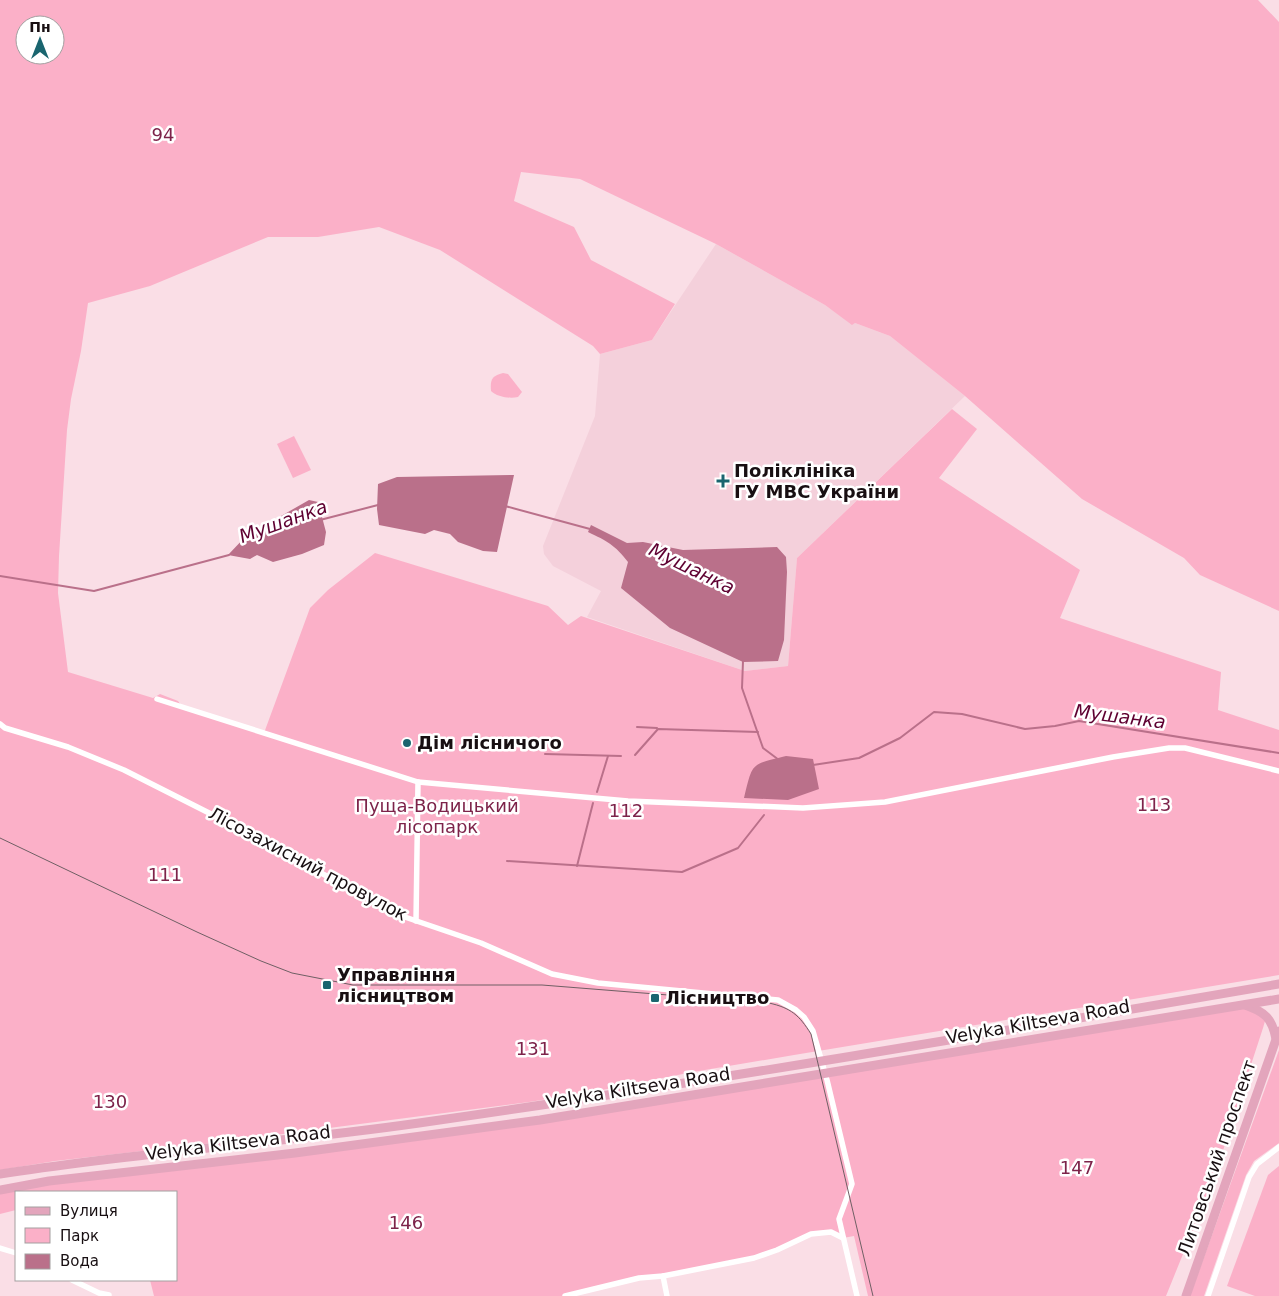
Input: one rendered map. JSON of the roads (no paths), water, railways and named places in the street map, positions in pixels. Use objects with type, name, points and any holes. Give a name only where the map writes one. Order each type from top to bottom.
[{"type":"main road","name":"Velyka Kiltseva Road","points":[[0,1174],[424,1123],[833,1060],[1279,984]]},
{"type":"main road","name":"Velyka Kiltseva Road","points":[[0,1190],[49,1181],[295,1153],[540,1120],[837,1073],[1279,999]]},
{"type":"main road","points":[[1243,1004],[1256,1009],[1268,1018],[1278,1035]]},
{"type":"main road","name":"Литовський проспект","points":[[1186,1296],[1278,1035]]},
{"type":"street","points":[[157,699],[418,782],[628,801],[803,808],[885,802],[1113,757],[1169,748],[1185,748],[1279,771]]},
{"type":"street","name":"Лісозахисний провулок","points":[[0,724],[5,728],[68,747],[124,770],[219,818],[399,915],[481,943],[552,974],[598,984],[778,1000],[796,1010],[804,1017],[813,1031],[852,1184],[839,1219],[857,1296]]},
{"type":"street","points":[[416,921],[418,782]]},
{"type":"street","name":"Литовський проспект","points":[[1208,1296],[1249,1177],[1257,1164],[1279,1147]]},
{"type":"street","points":[[565,1296],[639,1278],[663,1276],[754,1258],[812,1234],[831,1232],[843,1238]]},
{"type":"street","points":[[0,1248],[15,1253]]},
{"type":"street","points":[[663,1276],[666,1296]]},
{"type":"street","points":[[74,1281],[99,1293],[109,1295]]},
{"type":"water","points":[[514,475],[497,552],[483,551],[458,542],[450,534],[434,530],[425,534],[379,525],[377,509],[378,484],[397,477]]},
{"type":"water","points":[[309,500],[318,502],[326,532],[324,545],[302,554],[273,562],[257,555],[250,559],[228,555],[246,536]]},
{"type":"water","points":[[591,525],[627,543],[643,542],[683,550],[777,547],[786,557],[787,572],[784,640],[778,661],[743,662],[670,628],[621,588],[628,562],[610,544],[588,532]]},
{"type":"water","points":[[786,756],[813,759],[819,789],[788,800],[744,798],[749,778],[755,767],[766,761]]},
{"type":"waterway","name":"Мушанка","points":[[320,520],[378,505]]},
{"type":"waterway","name":"Мушанка","points":[[505,506],[590,529]]},
{"type":"waterway","name":"Мушанка","points":[[0,576],[94,591],[229,555]]},
{"type":"waterway","name":"Мушанка","points":[[743,661],[742,688],[763,748],[779,760]]},
{"type":"waterway","name":"Мушанка","points":[[813,765],[859,758],[900,738],[934,712],[962,714],[1025,729],[1079,721],[1279,753]]},
{"type":"waterway","points":[[637,727],[657,728]]},
{"type":"waterway","points":[[635,755],[658,729],[758,732]]},
{"type":"waterway","points":[[545,754],[621,756]]},
{"type":"waterway","points":[[597,792],[608,756]]},
{"type":"waterway","points":[[577,866],[593,803]]},
{"type":"waterway","points":[[507,861],[682,872],[738,848],[764,815]]},
{"type":"tram line","points":[[0,838],[197,932],[292,973],[353,985],[542,985],[769,1003],[789,1010],[798,1017],[811,1034],[873,1296]]},
{"type":"place","name":"Поліклініка ГУ МВС України","points":[[723,481]]},
{"type":"place","name":"Дім лісничого","points":[[407,743]]},
{"type":"place","name":"Управління лісництвом","points":[[327,985]]},
{"type":"place","name":"Лісництво","points":[[655,998]]},
{"type":"park label","name":"94","points":[[163,135]]},
{"type":"park label","name":"113","points":[[1154,805]]},
{"type":"park label","name":"112","points":[[626,811]]},
{"type":"park label","name":"Пуща-Водицький лісопарк","points":[[437,816]]},
{"type":"park label","name":"111","points":[[165,875]]},
{"type":"park label","name":"131","points":[[533,1049]]},
{"type":"park label","name":"130","points":[[110,1102]]},
{"type":"park label","name":"147","points":[[1077,1168]]},
{"type":"park label","name":"146","points":[[406,1223]]}]
